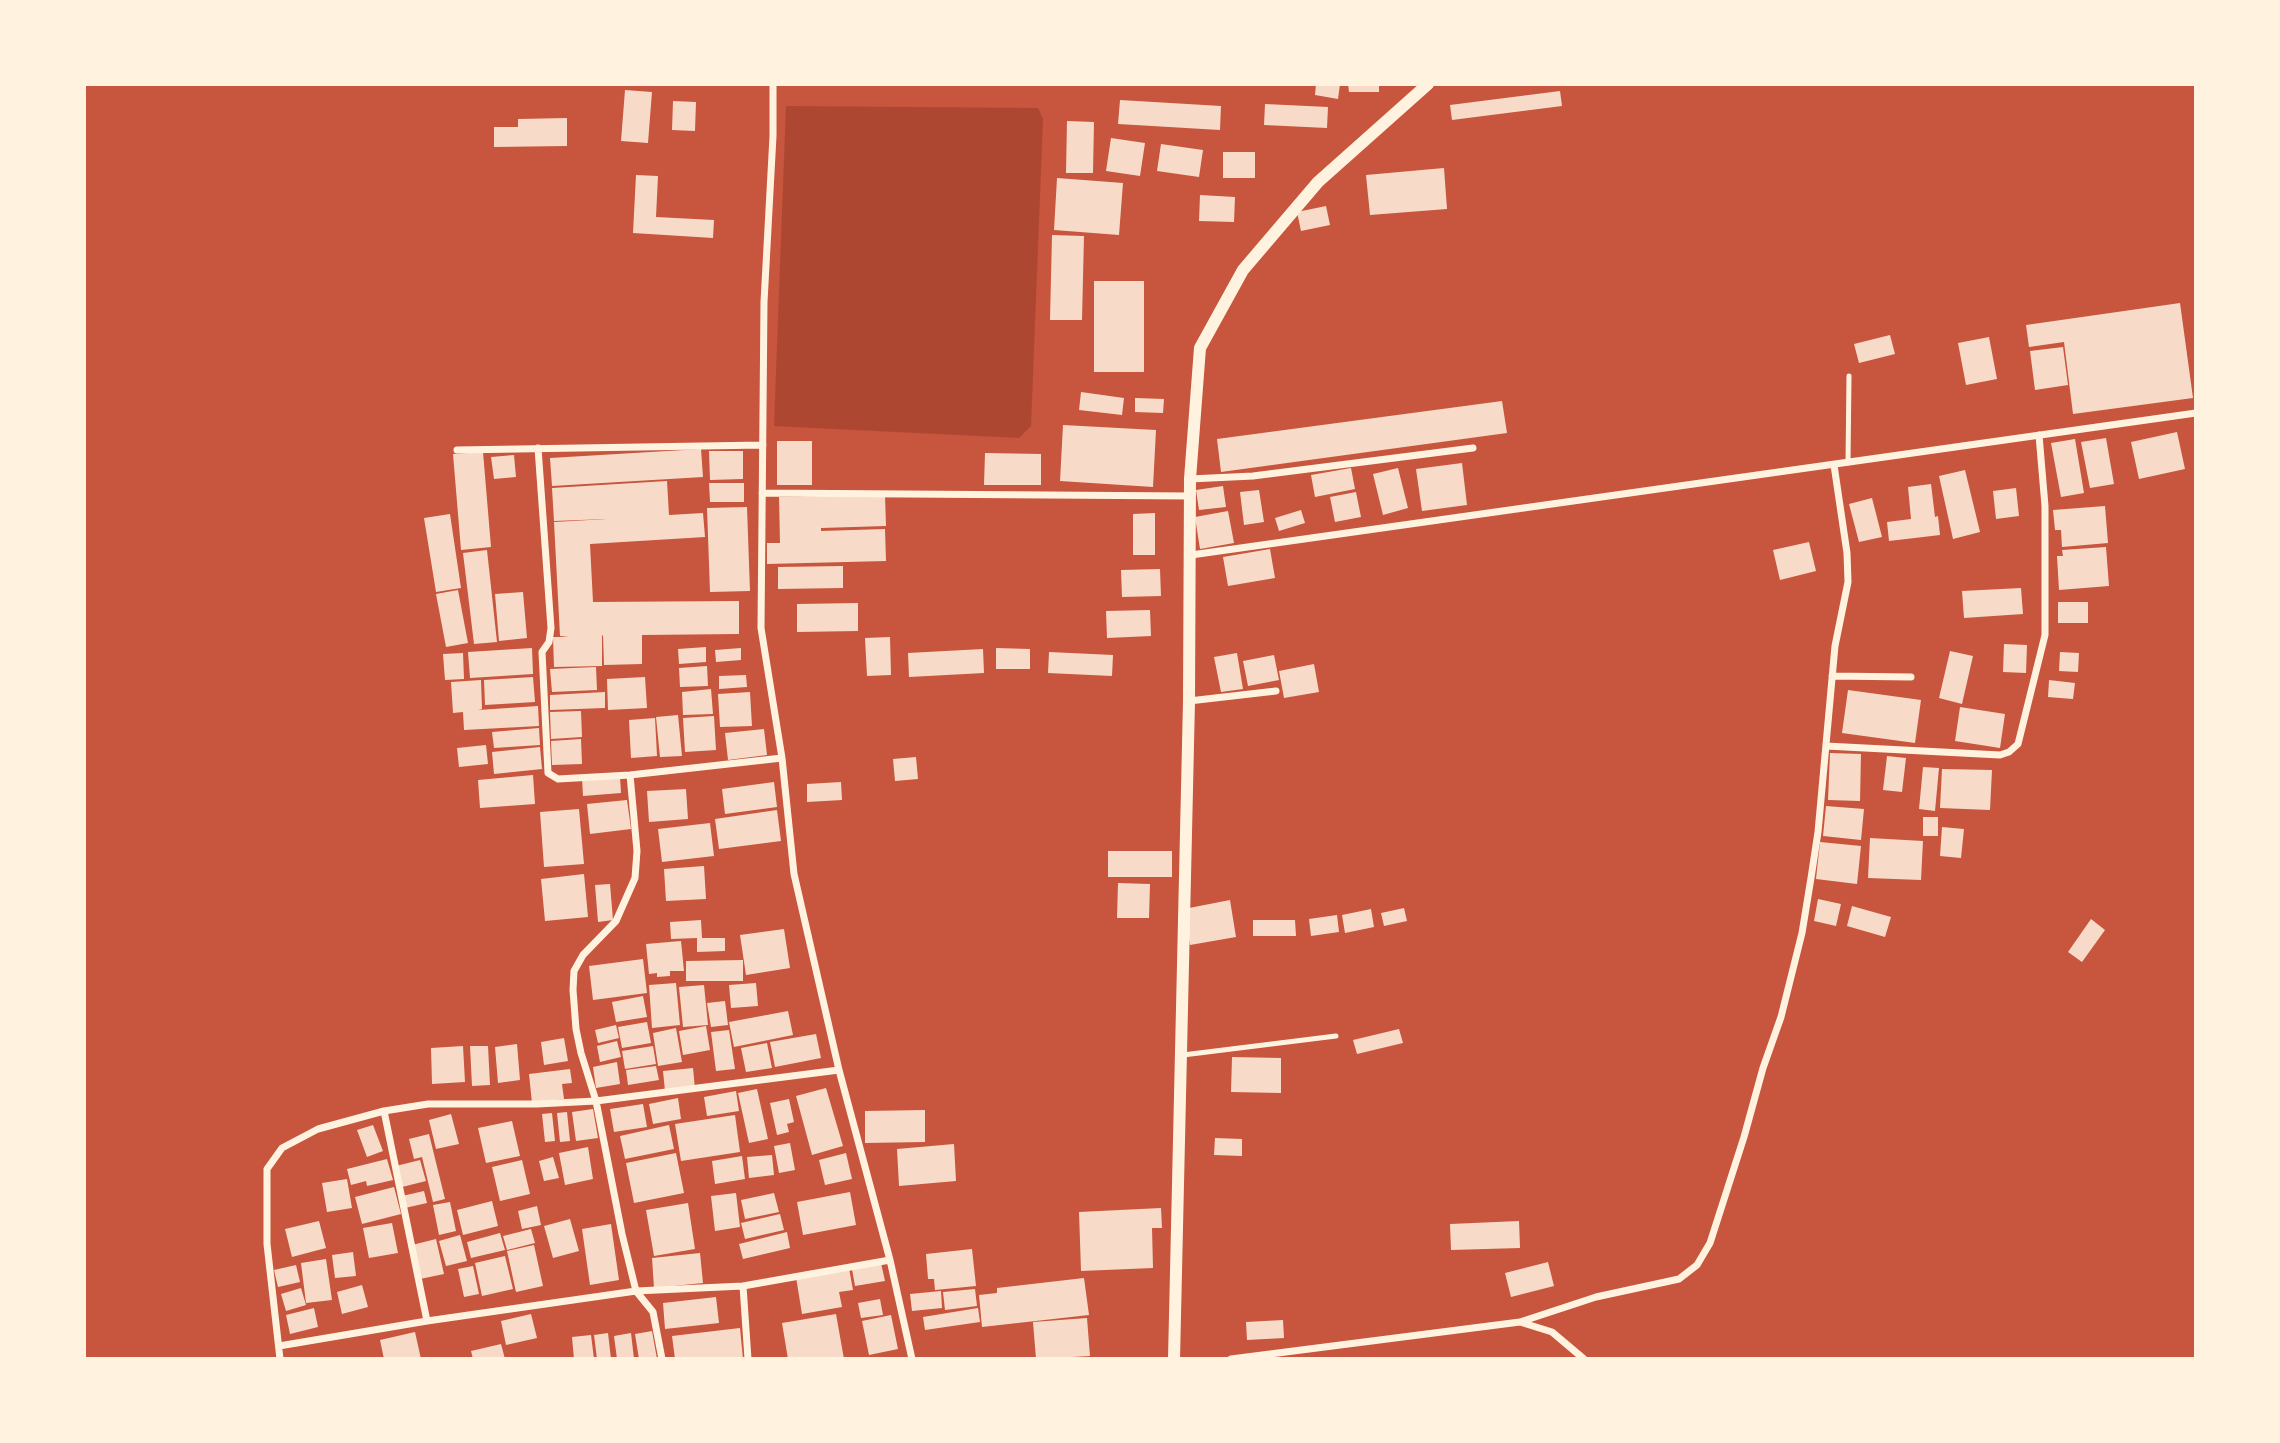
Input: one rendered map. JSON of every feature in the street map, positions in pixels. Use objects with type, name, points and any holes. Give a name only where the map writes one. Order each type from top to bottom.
[{"type":"street","points":[[773,84],[773,136],[764,302],[761,628],[782,758],[794,874],[839,1070],[890,1260],[912,1359]]},
{"type":"street","points":[[1174,1359],[1189,701],[1190,479],[1200,348],[1243,270],[1318,182],[1428,84]]},
{"type":"street","points":[[1191,555],[2196,413]]},
{"type":"street","points":[[1826,746],[2000,755],[2009,752],[2018,744],[2045,635],[2045,506],[2039,435]]},
{"type":"street","points":[[457,450],[763,445]]},
{"type":"street","points":[[1190,479],[1253,476],[1473,448]]},
{"type":"street","points":[[538,449],[551,628],[549,642],[542,652],[548,773],[558,779],[630,775],[782,758]]},
{"type":"street","points":[[1231,1359],[1520,1322],[1596,1297],[1679,1279],[1697,1265],[1710,1243],[1744,1137],[1763,1068],[1782,1017],[1799,945],[1816,843],[1832,676],[1848,582],[1847,553],[1834,465]]},
{"type":"street","points":[[762,493],[1191,496]]},
{"type":"street","points":[[1832,676],[1912,677]]},
{"type":"street","points":[[1189,701],[1276,691]]},
{"type":"street","points":[[630,775],[637,851],[635,878],[616,921],[583,955],[574,971],[573,990],[576,1029],[596,1101],[622,1234],[636,1291],[653,1312],[662,1359]]},
{"type":"street","points":[[280,1359],[267,1244],[267,1169],[282,1148],[318,1129],[384,1111],[428,1104],[557,1104],[596,1101],[839,1070]]},
{"type":"street","points":[[384,1111],[427,1321]]},
{"type":"street","points":[[279,1346],[427,1321],[636,1291],[743,1286],[890,1260]]},
{"type":"street","points":[[743,1286],[748,1359]]},
{"type":"street","points":[[1520,1322],[1552,1332],[1584,1359]]},
{"type":"lane","points":[[1848,463],[1849,376]]},
{"type":"lane","points":[[1180,1056],[1336,1036]]},
{"type":"shaded area","points":[[786,106],[1038,108],[1043,119],[1031,426],[1019,438],[774,426]]},
{"type":"building","points":[[1316,84],[1340,84],[1338,99],[1315,95]]},
{"type":"building","points":[[1348,84],[1379,84],[1379,92],[1349,92]]},
{"type":"building","points":[[625,90],[652,92],[648,143],[621,141]]},
{"type":"building","points":[[1560,91],[1562,106],[1452,120],[1450,105]]},
{"type":"building","points":[[1120,100],[1221,106],[1220,130],[1118,124]]},
{"type":"building","points":[[673,101],[696,102],[695,131],[672,130]]},
{"type":"building","points":[[1265,104],[1328,107],[1327,128],[1264,125]]},
{"type":"building","points":[[567,118],[567,146],[494,147],[494,127],[518,127],[518,119]]},
{"type":"building","points":[[1067,121],[1094,122],[1093,173],[1066,173]]},
{"type":"building","points":[[1111,138],[1145,143],[1140,176],[1106,171]]},
{"type":"building","points":[[1161,144],[1203,150],[1199,177],[1157,171]]},
{"type":"building","points":[[1223,152],[1255,152],[1255,178],[1223,178]]},
{"type":"building","points":[[1444,168],[1447,209],[1370,215],[1366,175]]},
{"type":"building","points":[[636,175],[658,176],[656,217],[714,220],[713,238],[633,233]]},
{"type":"building","points":[[1057,178],[1123,183],[1119,235],[1054,230]]},
{"type":"building","points":[[1200,195],[1235,197],[1234,222],[1199,221]]},
{"type":"building","points":[[1326,206],[1330,225],[1301,231],[1297,212]]},
{"type":"building","points":[[1052,235],[1084,236],[1082,320],[1050,320]]},
{"type":"building","points":[[1094,281],[1144,281],[1144,372],[1094,372]]},
{"type":"building","points":[[2180,303],[2193,398],[2073,414],[2064,342],[2029,347],[2026,325]]},
{"type":"building","points":[[1890,335],[1895,354],[1859,363],[1854,344]]},
{"type":"building","points":[[1989,337],[1997,379],[1966,385],[1958,343]]},
{"type":"building","points":[[2063,347],[2068,385],[2035,390],[2030,351]]},
{"type":"building","points":[[1081,392],[1124,398],[1122,415],[1079,410]]},
{"type":"building","points":[[1135,398],[1164,399],[1163,413],[1135,412]]},
{"type":"building","points":[[1502,401],[1507,433],[1221,472],[1217,439]]},
{"type":"building","points":[[1063,425],[1156,430],[1153,487],[1060,481]]},
{"type":"building","points":[[2177,432],[2185,469],[2139,479],[2131,442]]},
{"type":"building","points":[[2106,438],[2114,484],[2090,488],[2081,442]]},
{"type":"building","points":[[2075,439],[2084,493],[2061,497],[2051,443]]},
{"type":"building","points":[[777,441],[812,441],[812,485],[777,485]]},
{"type":"building","points":[[701,449],[703,477],[552,486],[550,458]]},
{"type":"building","points":[[709,451],[743,451],[743,479],[710,480]]},
{"type":"building","points":[[483,452],[491,547],[461,550],[453,454]]},
{"type":"building","points":[[985,453],[1041,454],[1041,485],[984,485]]},
{"type":"building","points":[[514,455],[516,477],[494,479],[491,457]]},
{"type":"building","points":[[1462,463],[1467,505],[1422,511],[1416,469]]},
{"type":"building","points":[[1351,468],[1355,489],[1315,497],[1311,475]]},
{"type":"building","points":[[1398,468],[1408,508],[1383,515],[1373,474]]},
{"type":"building","points":[[1965,470],[1980,532],[1953,539],[1939,476]]},
{"type":"building","points":[[667,481],[669,515],[703,513],[705,537],[590,544],[593,602],[739,601],[739,634],[642,635],[642,664],[604,665],[603,635],[602,666],[554,667],[553,637],[569,637],[560,636],[554,522],[607,519],[554,521],[552,488]]},
{"type":"building","points":[[709,483],[744,483],[744,502],[710,502]]},
{"type":"building","points":[[1931,484],[1940,535],[1889,541],[1887,522],[1911,519],[1908,487]]},
{"type":"building","points":[[1223,486],[1226,507],[1199,510],[1196,490]]},
{"type":"building","points":[[2016,488],[2019,516],[1996,519],[1993,491]]},
{"type":"building","points":[[1259,490],[1264,522],[1244,525],[1240,492]]},
{"type":"building","points":[[1356,492],[1361,517],[1335,522],[1330,497]]},
{"type":"building","points":[[885,495],[886,526],[821,528],[821,531],[885,529],[886,561],[767,564],[767,543],[780,543],[779,497]]},
{"type":"building","points":[[1872,498],[1882,537],[1859,542],[1849,504]]},
{"type":"building","points":[[2105,506],[2108,543],[2062,547],[2061,530],[2055,530],[2053,510]]},
{"type":"building","points":[[747,507],[750,591],[710,592],[707,508]]},
{"type":"building","points":[[1301,510],[1305,523],[1279,531],[1275,518]]},
{"type":"building","points":[[1228,511],[1234,543],[1200,549],[1195,517]]},
{"type":"building","points":[[1155,513],[1155,555],[1133,555],[1133,514]]},
{"type":"building","points":[[450,514],[461,588],[436,592],[424,518]]},
{"type":"building","points":[[1809,542],[1816,571],[1780,580],[1773,550]]},
{"type":"building","points":[[2106,547],[2109,586],[2059,590],[2057,556],[2063,556],[2062,550]]},
{"type":"building","points":[[1270,549],[1275,578],[1228,586],[1223,557]]},
{"type":"building","points":[[487,550],[497,642],[474,644],[463,553]]},
{"type":"building","points":[[843,566],[843,588],[778,589],[778,567]]},
{"type":"building","points":[[1160,569],[1161,596],[1122,597],[1121,570]]},
{"type":"building","points":[[2021,588],[2023,614],[1964,618],[1962,591]]},
{"type":"building","points":[[458,590],[468,643],[446,647],[436,594]]},
{"type":"building","points":[[523,592],[527,638],[499,641],[495,594]]},
{"type":"building","points":[[2058,602],[2088,602],[2088,623],[2058,623]]},
{"type":"building","points":[[858,603],[858,631],[797,632],[797,604]]},
{"type":"building","points":[[1150,610],[1151,636],[1107,638],[1106,611]]},
{"type":"building","points":[[890,637],[891,675],[867,676],[865,638]]},
{"type":"building","points":[[2004,644],[2027,645],[2026,673],[2003,672]]},
{"type":"building","points":[[706,647],[706,662],[679,664],[678,649]]},
{"type":"building","points":[[532,648],[533,674],[470,678],[468,652]]},
{"type":"building","points":[[741,648],[741,660],[716,662],[715,650]]},
{"type":"building","points":[[996,648],[1030,649],[1030,669],[996,669]]},
{"type":"building","points":[[983,649],[984,673],[909,677],[908,653]]},
{"type":"building","points":[[1950,651],[1973,656],[1962,704],[1939,698]]},
{"type":"building","points":[[1049,652],[1113,655],[1112,676],[1048,673]]},
{"type":"building","points":[[2060,652],[2079,653],[2078,672],[2059,671]]},
{"type":"building","points":[[463,653],[464,679],[445,680],[443,654]]},
{"type":"building","points":[[1237,653],[1243,689],[1221,692],[1214,657]]},
{"type":"building","points":[[1274,655],[1279,680],[1248,686],[1243,661]]},
{"type":"building","points":[[1314,664],[1319,692],[1284,698],[1279,671]]},
{"type":"building","points":[[707,666],[708,686],[680,687],[679,668]]},
{"type":"building","points":[[596,667],[597,690],[552,692],[550,669]]},
{"type":"building","points":[[746,675],[747,687],[719,689],[719,676]]},
{"type":"building","points":[[533,677],[535,702],[485,705],[484,680]]},
{"type":"building","points":[[645,677],[647,708],[608,710],[607,679]]},
{"type":"building","points":[[481,680],[482,709],[478,710],[538,706],[539,726],[464,730],[463,712],[453,713],[451,682]]},
{"type":"building","points":[[2049,680],[2075,683],[2073,699],[2048,697]]},
{"type":"building","points":[[711,689],[713,714],[683,715],[682,692]]},
{"type":"building","points":[[1848,690],[1921,700],[1915,743],[1842,733]]},
{"type":"building","points":[[605,692],[605,708],[550,710],[550,695]]},
{"type":"building","points":[[750,692],[752,726],[720,727],[718,694]]},
{"type":"building","points":[[1960,707],[2005,714],[2000,748],[1955,741]]},
{"type":"building","points":[[581,711],[582,737],[551,739],[550,712]]},
{"type":"building","points":[[678,715],[682,756],[660,757],[656,717]]},
{"type":"building","points":[[714,716],[716,750],[685,752],[683,718]]},
{"type":"building","points":[[655,718],[657,756],[631,758],[629,720]]},
{"type":"building","points":[[539,728],[540,745],[494,748],[492,732]]},
{"type":"building","points":[[764,729],[767,755],[728,760],[725,733]]},
{"type":"building","points":[[581,739],[582,764],[552,765],[551,741]]},
{"type":"building","points":[[486,745],[488,764],[459,767],[457,748]]},
{"type":"building","points":[[540,747],[542,769],[494,774],[492,752]]},
{"type":"building","points":[[1830,753],[1861,754],[1860,801],[1828,800]]},
{"type":"building","points":[[1887,756],[1906,758],[1902,792],[1883,790]]},
{"type":"building","points":[[916,757],[918,779],[895,781],[893,759]]},
{"type":"building","points":[[1923,767],[1939,768],[1935,811],[1919,809]]},
{"type":"building","points":[[1942,769],[1992,770],[1990,810],[1940,808]]},
{"type":"building","points":[[533,775],[535,804],[480,808],[478,780]]},
{"type":"building","points":[[620,776],[621,793],[583,796],[582,778]]},
{"type":"building","points":[[774,782],[777,807],[725,814],[722,789]]},
{"type":"building","points":[[841,782],[842,800],[807,802],[807,784]]},
{"type":"building","points":[[686,789],[688,819],[649,822],[647,791]]},
{"type":"building","points":[[627,800],[631,829],[590,834],[587,804]]},
{"type":"building","points":[[1826,806],[1864,809],[1861,840],[1823,836]]},
{"type":"building","points":[[579,809],[584,864],[544,867],[540,812]]},
{"type":"building","points":[[777,810],[781,841],[719,849],[715,819]]},
{"type":"building","points":[[1923,817],[1938,817],[1938,836],[1923,836]]},
{"type":"building","points":[[710,823],[714,856],[662,862],[658,829]]},
{"type":"building","points":[[1942,827],[1964,829],[1961,858],[1940,856]]},
{"type":"building","points":[[1870,838],[1923,841],[1921,880],[1868,878]]},
{"type":"building","points":[[1820,842],[1861,846],[1857,884],[1816,879]]},
{"type":"building","points":[[1108,851],[1172,851],[1172,877],[1108,877]]},
{"type":"building","points":[[704,866],[706,899],[666,901],[664,869]]},
{"type":"building","points":[[584,874],[588,917],[545,921],[541,879]]},
{"type":"building","points":[[1118,883],[1150,884],[1149,918],[1117,918]]},
{"type":"building","points":[[610,884],[613,920],[598,922],[595,885]]},
{"type":"building","points":[[1818,899],[1841,904],[1836,926],[1814,921]]},
{"type":"building","points":[[1230,900],[1236,937],[1190,945],[1184,909]]},
{"type":"building","points":[[1852,906],[1891,917],[1885,937],[1847,926]]},
{"type":"building","points":[[1404,908],[1407,921],[1384,926],[1381,913]]},
{"type":"building","points":[[1371,909],[1374,927],[1345,933],[1342,915]]},
{"type":"building","points":[[1337,915],[1339,932],[1311,936],[1309,919]]},
{"type":"building","points":[[2091,919],[2105,930],[2082,962],[2068,952]]},
{"type":"building","points":[[701,920],[702,938],[725,938],[725,951],[697,952],[697,938],[671,939],[670,922]]},
{"type":"building","points":[[1253,920],[1295,920],[1296,936],[1253,936]]},
{"type":"building","points":[[784,929],[790,968],[746,975],[740,935]]},
{"type":"building","points":[[681,941],[684,971],[670,971],[670,976],[657,977],[657,973],[649,974],[646,944]]},
{"type":"building","points":[[643,959],[647,993],[593,1000],[589,966]]},
{"type":"building","points":[[743,960],[743,981],[686,981],[686,961]]},
{"type":"building","points":[[676,983],[680,1025],[652,1028],[649,985]]},
{"type":"building","points":[[756,983],[758,1006],[731,1008],[729,985]]},
{"type":"building","points":[[704,985],[708,1025],[683,1027],[679,987]]},
{"type":"building","points":[[643,996],[647,1017],[616,1022],[612,1002]]},
{"type":"building","points":[[725,1001],[728,1025],[711,1027],[707,1003]]},
{"type":"building","points":[[788,1011],[793,1035],[734,1047],[729,1022]]},
{"type":"building","points":[[647,1022],[651,1043],[622,1048],[618,1027]]},
{"type":"building","points":[[616,1025],[619,1038],[598,1043],[595,1030]]},
{"type":"building","points":[[706,1026],[710,1050],[683,1055],[679,1031]]},
{"type":"building","points":[[676,1028],[682,1062],[658,1066],[653,1033]]},
{"type":"building","points":[[1399,1029],[1403,1043],[1357,1054],[1353,1040]]},
{"type":"building","points":[[729,1030],[735,1069],[716,1071],[711,1032]]},
{"type":"building","points":[[816,1034],[821,1058],[775,1067],[770,1042]]},
{"type":"building","points":[[564,1038],[568,1061],[544,1065],[541,1042]]},
{"type":"building","points":[[617,1041],[621,1057],[600,1062],[597,1046]]},
{"type":"building","points":[[767,1043],[772,1068],[746,1072],[741,1048]]},
{"type":"building","points":[[517,1044],[520,1080],[498,1083],[495,1047]]},
{"type":"building","points":[[463,1046],[465,1082],[432,1084],[431,1048]]},
{"type":"building","points":[[470,1046],[488,1046],[490,1085],[472,1086]]},
{"type":"building","points":[[653,1046],[656,1064],[625,1069],[622,1051]]},
{"type":"building","points":[[1232,1057],[1281,1058],[1281,1093],[1231,1092]]},
{"type":"building","points":[[617,1062],[620,1084],[596,1088],[593,1067]]},
{"type":"building","points":[[656,1066],[659,1080],[628,1085],[626,1070]]},
{"type":"building","points":[[693,1068],[695,1089],[665,1091],[663,1071]]},
{"type":"building","points":[[570,1069],[572,1083],[562,1084],[564,1099],[532,1103],[529,1074]]},
{"type":"building","points":[[826,1088],[843,1146],[812,1155],[796,1096]]},
{"type":"building","points":[[757,1089],[768,1139],[749,1143],[738,1093]]},
{"type":"building","points":[[736,1091],[739,1111],[707,1116],[704,1097]]},
{"type":"building","points":[[678,1098],[681,1119],[653,1124],[649,1104]]},
{"type":"building","points":[[789,1099],[794,1122],[787,1124],[789,1132],[777,1135],[770,1103]]},
{"type":"building","points":[[643,1104],[647,1127],[614,1132],[610,1109]]},
{"type":"building","points":[[593,1109],[598,1138],[576,1141],[572,1112]]},
{"type":"building","points":[[925,1110],[925,1142],[865,1143],[865,1111]]},
{"type":"building","points":[[567,1112],[570,1141],[560,1142],[557,1113]]},
{"type":"building","points":[[552,1113],[555,1141],[545,1142],[542,1114]]},
{"type":"building","points":[[451,1114],[459,1144],[436,1149],[429,1120]]},
{"type":"building","points":[[735,1115],[740,1152],[681,1161],[675,1124]]},
{"type":"building","points":[[512,1121],[520,1156],[486,1163],[478,1128]]},
{"type":"building","points":[[373,1125],[383,1151],[367,1157],[357,1130]]},
{"type":"building","points":[[669,1125],[674,1149],[625,1159],[620,1136]]},
{"type":"building","points":[[429,1134],[445,1199],[433,1202],[422,1157],[414,1159],[409,1139]]},
{"type":"building","points":[[1215,1138],[1242,1139],[1242,1156],[1214,1155]]},
{"type":"building","points":[[790,1143],[795,1170],[779,1173],[774,1146]]},
{"type":"building","points":[[954,1144],[956,1181],[899,1186],[897,1149]]},
{"type":"building","points":[[588,1147],[593,1179],[565,1185],[559,1153]]},
{"type":"building","points":[[676,1153],[684,1193],[634,1203],[626,1163]]},
{"type":"building","points":[[846,1153],[852,1179],[825,1185],[819,1160]]},
{"type":"building","points":[[772,1155],[774,1175],[749,1178],[747,1157]]},
{"type":"building","points":[[742,1156],[745,1179],[715,1184],[712,1161]]},
{"type":"building","points":[[553,1157],[559,1178],[544,1181],[539,1161]]},
{"type":"building","points":[[387,1159],[393,1180],[367,1186],[366,1181],[351,1185],[347,1169]]},
{"type":"building","points":[[420,1160],[426,1181],[402,1187],[396,1166]]},
{"type":"building","points":[[522,1160],[530,1194],[500,1201],[492,1167]]},
{"type":"building","points":[[347,1179],[352,1208],[327,1212],[322,1183]]},
{"type":"building","points":[[394,1187],[401,1214],[362,1224],[355,1197]]},
{"type":"building","points":[[424,1191],[427,1203],[405,1208],[402,1196]]},
{"type":"building","points":[[850,1192],[856,1225],[803,1235],[797,1202]]},
{"type":"building","points":[[736,1193],[740,1227],[715,1231],[711,1196]]},
{"type":"building","points":[[774,1193],[779,1212],[745,1219],[741,1200]]},
{"type":"building","points":[[492,1201],[498,1226],[463,1235],[457,1210]]},
{"type":"building","points":[[450,1202],[456,1231],[439,1235],[433,1205]]},
{"type":"building","points":[[688,1203],[695,1249],[654,1256],[646,1210]]},
{"type":"building","points":[[537,1206],[541,1225],[522,1229],[518,1211]]},
{"type":"building","points":[[1161,1208],[1162,1228],[1152,1228],[1153,1268],[1081,1271],[1079,1212]]},
{"type":"building","points":[[780,1214],[784,1230],[745,1239],[741,1223]]},
{"type":"building","points":[[570,1219],[579,1251],[553,1258],[544,1226]]},
{"type":"building","points":[[319,1221],[326,1248],[292,1257],[285,1229]]},
{"type":"building","points":[[1519,1221],[1520,1248],[1451,1250],[1450,1224]]},
{"type":"building","points":[[392,1223],[398,1253],[369,1258],[363,1228]]},
{"type":"building","points":[[611,1224],[619,1280],[590,1285],[582,1229]]},
{"type":"building","points":[[531,1229],[535,1243],[507,1250],[503,1236]]},
{"type":"building","points":[[787,1232],[790,1248],[743,1259],[739,1244]]},
{"type":"building","points":[[500,1233],[505,1250],[471,1258],[467,1242]]},
{"type":"building","points":[[460,1235],[467,1261],[446,1266],[439,1241]]},
{"type":"building","points":[[436,1239],[444,1274],[420,1279],[412,1245]]},
{"type":"building","points":[[534,1245],[543,1286],[516,1292],[507,1251]]},
{"type":"building","points":[[972,1249],[976,1286],[935,1290],[934,1279],[928,1279],[926,1254]]},
{"type":"building","points":[[353,1252],[356,1276],[335,1278],[332,1255]]},
{"type":"building","points":[[700,1253],[703,1283],[654,1288],[652,1258]]},
{"type":"building","points":[[505,1256],[513,1289],[482,1296],[475,1263]]},
{"type":"building","points":[[326,1259],[332,1300],[306,1303],[301,1263]]},
{"type":"building","points":[[1548,1262],[1554,1286],[1511,1297],[1505,1273]]},
{"type":"building","points":[[881,1263],[885,1281],[855,1286],[852,1269]]},
{"type":"building","points":[[296,1265],[300,1282],[278,1287],[274,1270]]},
{"type":"building","points":[[473,1266],[479,1294],[464,1297],[458,1269]]},
{"type":"building","points":[[849,1268],[853,1290],[839,1292],[842,1307],[802,1314],[796,1277]]},
{"type":"building","points":[[1084,1278],[1089,1315],[982,1327],[979,1295],[997,1293],[997,1288]]},
{"type":"building","points":[[362,1285],[368,1307],[342,1314],[337,1292]]},
{"type":"building","points":[[301,1288],[306,1305],[286,1311],[281,1294]]},
{"type":"building","points":[[975,1289],[977,1306],[945,1310],[943,1292]]},
{"type":"building","points":[[941,1291],[942,1308],[912,1311],[910,1294]]},
{"type":"building","points":[[716,1297],[719,1323],[665,1329],[663,1303]]},
{"type":"building","points":[[880,1299],[883,1315],[861,1318],[858,1303]]},
{"type":"building","points":[[314,1308],[318,1327],[290,1334],[286,1315]]},
{"type":"building","points":[[978,1308],[980,1322],[925,1330],[923,1317]]},
{"type":"building","points":[[531,1314],[537,1338],[506,1345],[501,1321]]},
{"type":"building","points":[[836,1314],[844,1359],[788,1359],[782,1323]]},
{"type":"building","points":[[891,1315],[898,1349],[869,1355],[862,1321]]},
{"type":"building","points":[[1087,1318],[1090,1356],[1036,1359],[1033,1322]]},
{"type":"building","points":[[1283,1320],[1284,1338],[1247,1340],[1246,1322]]},
{"type":"building","points":[[740,1328],[743,1359],[675,1359],[672,1336]]},
{"type":"building","points":[[652,1331],[657,1359],[639,1359],[635,1334]]},
{"type":"building","points":[[415,1332],[421,1359],[384,1359],[380,1340]]},
{"type":"building","points":[[608,1333],[611,1359],[597,1359],[594,1335]]},
{"type":"building","points":[[631,1333],[634,1359],[617,1359],[614,1336]]},
{"type":"building","points":[[591,1335],[594,1359],[574,1359],[572,1337]]},
{"type":"building","points":[[501,1344],[505,1359],[473,1359],[471,1351]]}]
